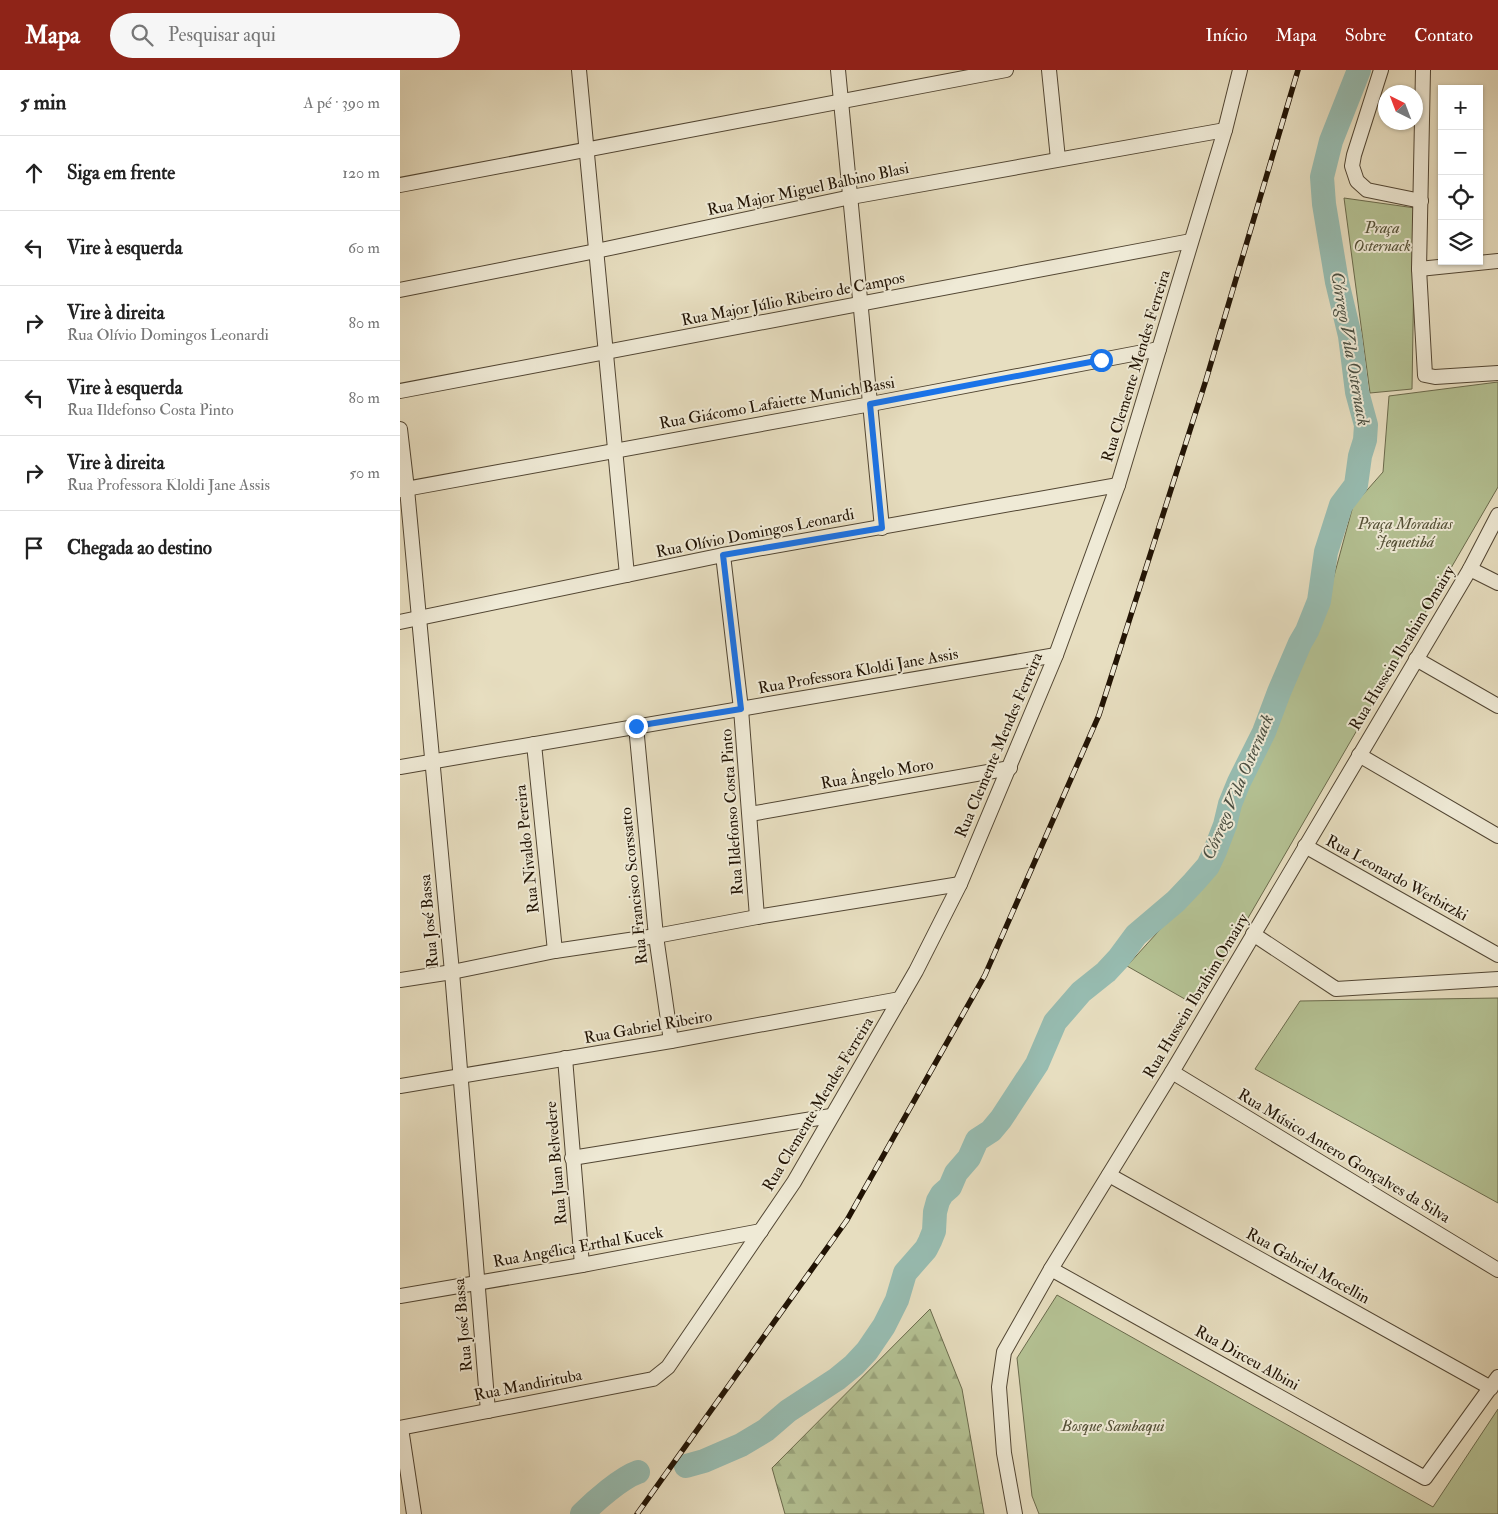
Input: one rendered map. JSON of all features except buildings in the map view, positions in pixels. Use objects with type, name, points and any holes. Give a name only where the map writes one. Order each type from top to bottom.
[{"type":"street","points":[[579,70],[627,576]]},
{"type":"street","points":[[838,70],[882,528]]},
{"type":"street","points":[[400,185],[1006,70]]},
{"type":"street","points":[[1049,70],[1058,159]]},
{"type":"street","name":"Rua Clemente Mendes Ferreira","points":[[662,1374],[794,1182],[916,971],[960,884],[1056,655],[1118,485],[1225,130],[1240,70]]},
{"type":"street","points":[[1381,70],[1352,166],[1358,180],[1367,190],[1421,201]]},
{"type":"street","points":[[1423,70],[1419,269],[1425,374],[1435,377],[1498,373]]},
{"type":"street","name":"Rua Major Miguel Balbino Blasi","points":[[400,290],[851,197],[1225,130]]},
{"type":"street","name":"Rua Major Júlio Ribeiro de Campos","points":[[400,390],[1192,241]]},
{"type":"street","points":[[1419,269],[1498,261]]},
{"type":"street","name":"Rua Giácomo Lafaiette Munich Bassi","points":[[404,489],[1159,349]]},
{"type":"street","name":"Rua José Bassa","points":[[400,429],[404,489],[452,972],[488,1411]]},
{"type":"street","name":"Rua Olívio Domingos Leonardi","points":[[400,622],[723,555],[1118,485]]},
{"type":"street","name":"Rua Hussein Ibrahim Omairy","points":[[1015,1514],[1004,1453],[999,1387],[1004,1352],[1051,1269],[1172,1072],[1470,569],[1498,515]]},
{"type":"street","name":"Rua Ildefonso Costa Pinto","points":[[723,555],[741,709],[757,918]]},
{"type":"street","points":[[1470,569],[1498,584]]},
{"type":"street","name":"Rua Professora Kloldi Jane Assis","points":[[400,767],[1056,655]]},
{"type":"street","points":[[1416,659],[1498,706]]},
{"type":"street","name":"Rua Francisco Scorssatto","points":[[636,726],[656,936],[671,1041]]},
{"type":"street","name":"Rua Nivaldo Pereira","points":[[534,744],[555,951]]},
{"type":"street","points":[[1359,755],[1498,836]]},
{"type":"street","name":"Rua Ângelo Moro","points":[[750,814],[1010,768]]},
{"type":"street","name":"Rua Leonardo Werbitzki","points":[[1305,846],[1498,955]]},
{"type":"street","points":[[400,980],[452,972],[555,951],[656,936],[960,884]]},
{"type":"street","points":[[1253,934],[1336,989],[1498,979]]},
{"type":"street","name":"Rua Gabriel Ribeiro","points":[[400,1086],[671,1041],[900,998]]},
{"type":"street","name":"Rua Juan Belvedere","points":[[565,1058],[582,1265]]},
{"type":"street","name":"Rua Músico Antero Gonçalves da Silva","points":[[1172,1072],[1498,1270]]},
{"type":"street","points":[[572,1158],[831,1116]]},
{"type":"street","name":"Rua Gabriel Mocellin","points":[[1109,1176],[1494,1382]]},
{"type":"street","name":"Rua Angélica Erthal Kucek","points":[[400,1296],[761,1232]]},
{"type":"street","name":"Rua Dirceu Albini","points":[[1051,1269],[1425,1478],[1494,1382]]},
{"type":"street","name":"Rua Mandirituba","points":[[400,1428],[653,1379],[662,1374]]},
{"type":"street","points":[[400,1428],[414,1514]]},
{"type":"green space","name":"Praça Osternack","points":[[1344,198],[1415,208],[1412,389],[1370,393]]},
{"type":"green space","name":"Praça Moradias Jequetibá","points":[[1498,382],[1498,487],[1197,1006],[1127,966],[1215,869],[1249,779],[1325,609],[1353,506],[1383,472],[1389,396]]},
{"type":"green space","points":[[1498,998],[1498,1203],[1255,1069],[1300,1001]]},
{"type":"green space","name":"Bosque Sambaqui","points":[[1057,1295],[1433,1507],[1498,1409],[1498,1514],[1039,1514],[1032,1496],[1017,1358]]},
{"type":"green space","points":[[930,1309],[962,1389],[984,1514],[785,1514],[772,1468]]},
{"type":"waterway","name":"Córrego Vila Osternack","points":[[686,1466],[704,1461],[741,1445],[766,1430],[788,1411],[837,1379],[867,1351],[884,1326],[897,1300],[905,1273],[926,1249],[930,1241],[934,1231],[935,1212],[938,1201],[942,1194],[950,1187],[956,1173],[969,1158],[977,1140],[991,1131],[1001,1119],[1037,1064],[1055,1022],[1081,992],[1106,972],[1136,935],[1176,901],[1208,866],[1225,825],[1230,804],[1239,782],[1264,732],[1279,692],[1319,601],[1326,552],[1341,505],[1356,485],[1360,456],[1365,440],[1366,425],[1357,392],[1350,336],[1337,282],[1324,204],[1322,177],[1331,141],[1359,70]]},
{"type":"waterway","name":"Córrego Vila Osternack","points":[[582,1514],[616,1484],[638,1472]]},
{"type":"railway","points":[[637,1514],[847,1220],[985,975],[1099,715],[1206,380],[1298,70]]},
{"type":"route","points":[[636,726],[741,709],[723,555],[882,528],[870,404],[1101,360]]}]
